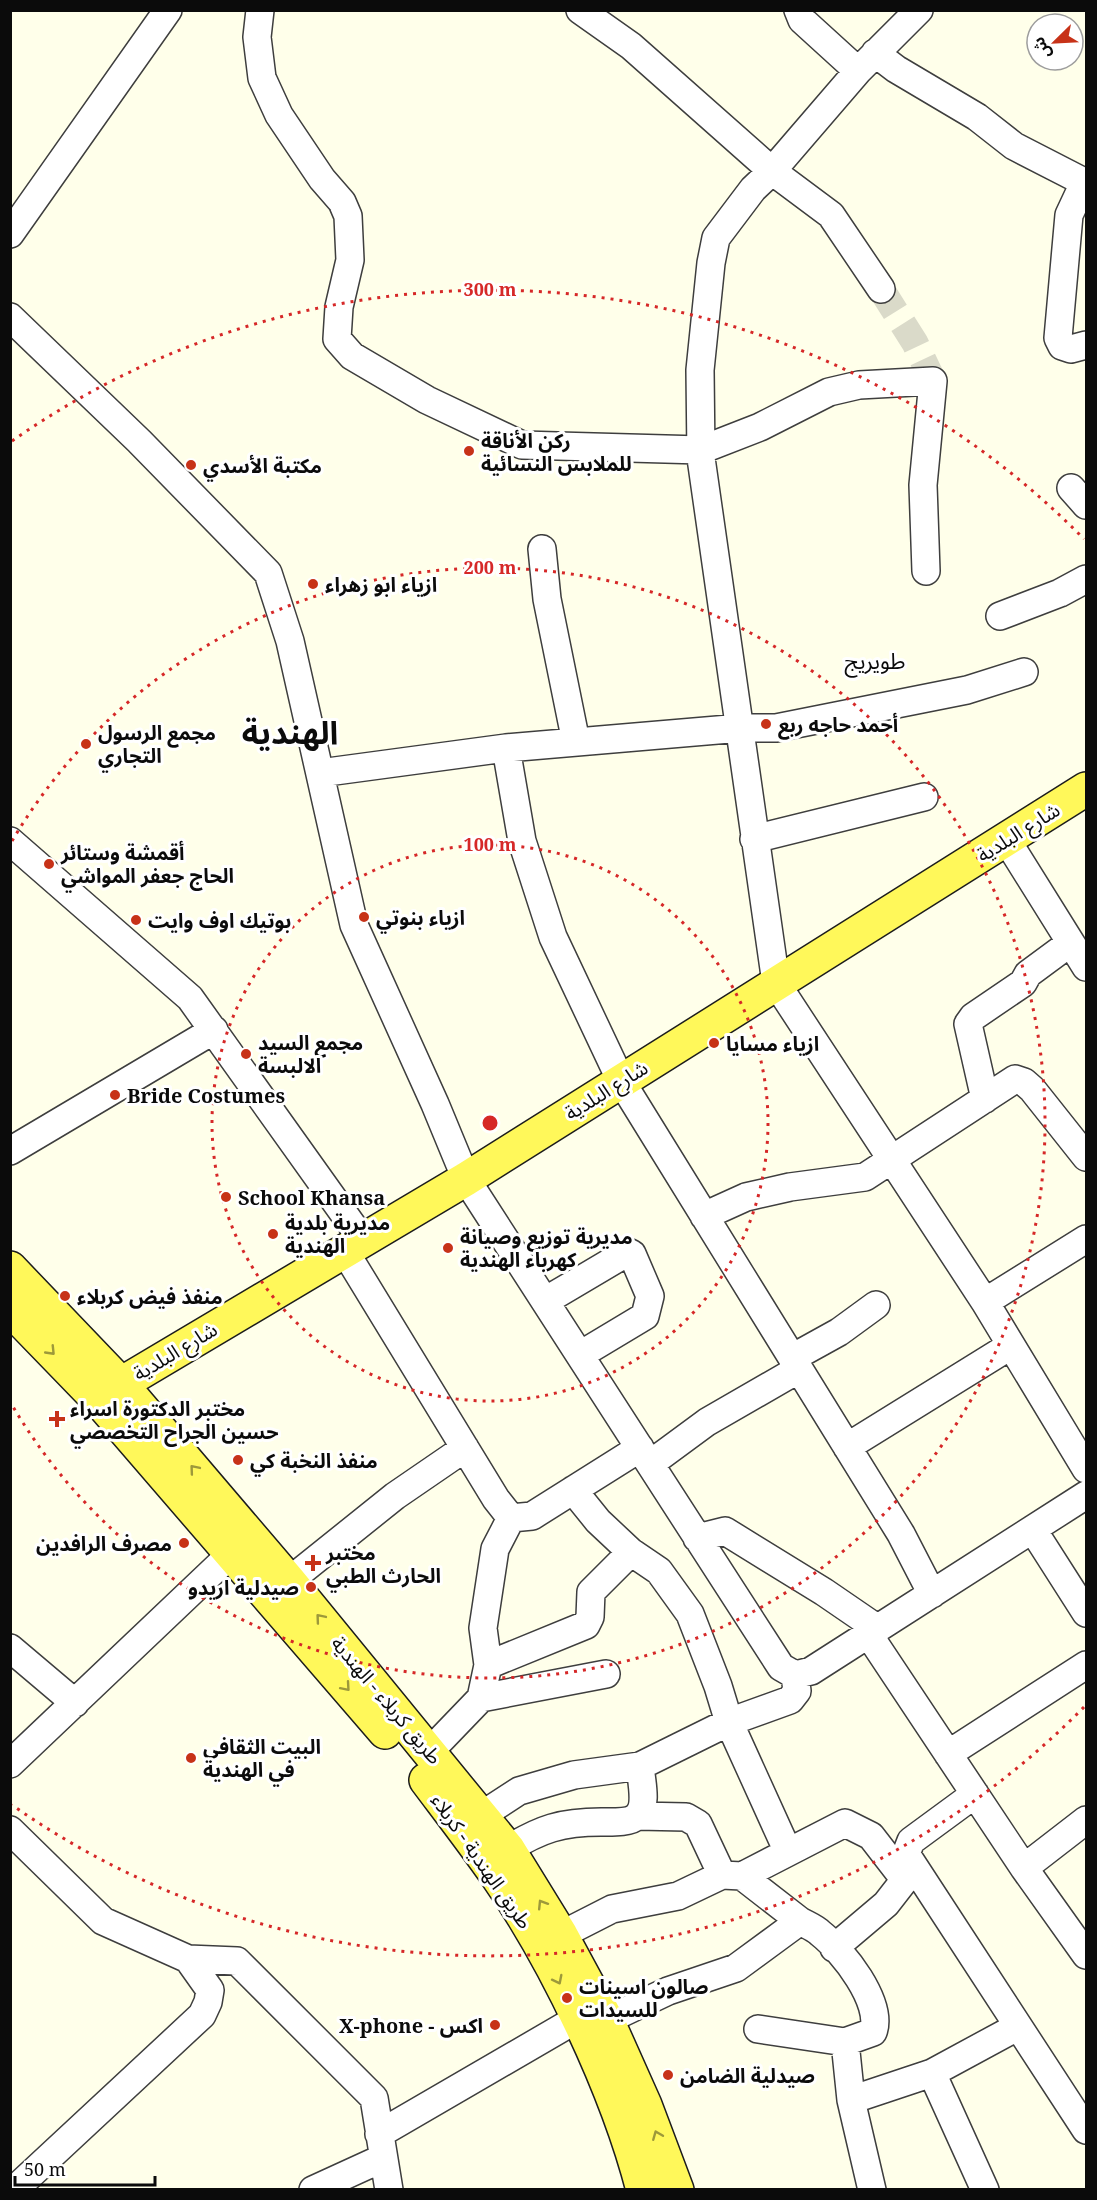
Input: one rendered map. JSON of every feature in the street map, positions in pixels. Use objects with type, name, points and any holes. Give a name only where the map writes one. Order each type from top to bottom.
[{"type":"main road","name":"شارع البلدية","points":[[121,1384],[466,1179],[1086,789]]},
{"type":"main road","name":"طريق كربلاء - الهندية","points":[[10,1268],[121,1384],[289,1581],[508,1849],[561,1935],[592,2020],[645,2105],[677,2190]]},
{"type":"main road","name":"طريق الهندية - كربلاء","points":[[10,1309],[102,1404],[426,1779],[498,1877],[542,1949],[592,2020],[616,2108],[643,2190]]},
{"type":"street","points":[[10,234],[168,10]]},
{"type":"street","points":[[260,10],[258,37],[262,78],[279,115],[322,179],[342,202],[348,216],[350,260],[339,307],[337,339],[352,356],[427,400],[522,446],[700,450],[760,427],[829,392],[859,386],[933,381],[923,485],[926,571]]},
{"type":"street","points":[[580,10],[631,46],[772,171],[831,215],[881,289]]},
{"type":"street","points":[[798,10],[802,20],[866,62],[896,69],[977,117],[1014,146],[1085,183],[1069,215],[1058,338],[1062,346],[1071,349],[1086,345]]},
{"type":"street","points":[[920,10],[866,62],[772,171],[753,189],[716,238],[711,263],[700,370],[700,450],[776,983],[985,1302],[1086,1469]]},
{"type":"street","points":[[10,316],[139,441],[268,573],[290,641],[354,925],[435,1104],[466,1179],[781,1667],[795,1675],[811,1671],[1086,1495]]},
{"type":"street","points":[[542,549],[547,599],[576,742]]},
{"type":"street","points":[[1000,616],[1060,593],[1086,579]]},
{"type":"street","points":[[320,773],[506,748],[741,728],[776,728],[966,690],[1024,672]]},
{"type":"street","points":[[506,748],[522,841],[554,937],[621,1081],[901,1534],[932,1594]]},
{"type":"street","points":[[754,838],[924,796]]},
{"type":"street","points":[[1006,839],[1086,968]]},
{"type":"street","points":[[10,841],[190,998],[214,1030],[353,1245],[465,1448],[496,1499],[511,1518]]},
{"type":"street","points":[[985,1099],[968,1024],[973,1017],[1023,983],[1028,974],[1070,943]]},
{"type":"street","points":[[10,1151],[214,1030]]},
{"type":"street","points":[[704,1216],[746,1197],[790,1187],[865,1177],[1015,1079],[1024,1082],[1086,1157]]},
{"type":"street","points":[[985,1302],[1086,1239]]},
{"type":"street","points":[[545,1301],[628,1252],[632,1254],[650,1296],[645,1316],[580,1355]]},
{"type":"street","points":[[511,1518],[532,1516],[573,1490],[645,1456],[707,1422],[795,1364],[876,1305]]},
{"type":"street","points":[[847,1447],[1010,1346]]},
{"type":"street","points":[[289,1581],[395,1496],[465,1448]]},
{"type":"street","points":[[573,1490],[598,1521],[631,1552],[659,1571],[690,1614],[718,1686],[729,1722],[788,1852]]},
{"type":"street","points":[[430,1751],[481,1698],[488,1665],[483,1628],[495,1549],[511,1518]]},
{"type":"street","points":[[1033,1530],[1086,1613]]},
{"type":"street","points":[[697,1538],[725,1532],[824,1592],[873,1632],[948,1754],[1024,1868],[1086,1954]]},
{"type":"street","points":[[488,1665],[586,1625],[590,1617],[591,1592],[631,1552]]},
{"type":"street","points":[[10,1764],[231,1554]]},
{"type":"street","points":[[10,1648],[75,1703]]},
{"type":"street","points":[[948,1754],[1086,1665]]},
{"type":"street","points":[[481,1698],[606,1674]]},
{"type":"street","points":[[482,1815],[519,1791],[574,1775],[640,1766],[729,1722],[790,1700],[796,1691],[795,1675]]},
{"type":"street","points":[[637,1816],[643,1806],[640,1766]]},
{"type":"street","points":[[834,1948],[886,1904],[910,1874],[906,1854],[911,1841],[975,1794]]},
{"type":"street","points":[[508,1849],[537,1831],[578,1822],[628,1820],[637,1816],[686,1817],[698,1824],[732,1875],[820,1932],[849,1962],[866,1990],[876,2017],[873,2032],[845,2042],[758,2029]]},
{"type":"street","points":[[1024,1868],[1086,1820]]},
{"type":"street","points":[[561,1935],[612,1909],[678,1896],[732,1875],[788,1852],[845,1823],[871,1836],[910,1874],[956,1928],[1017,2027],[1086,2130]]},
{"type":"street","points":[[10,1830],[103,1921],[188,1959],[237,1961],[374,2098],[389,2190]]},
{"type":"street","points":[[313,2190],[592,2020],[736,1968],[800,1921]]},
{"type":"street","points":[[15,2190],[202,2015],[210,1990],[188,1959]]},
{"type":"street","points":[[851,2100],[932,2073],[1017,2027]]},
{"type":"street","points":[[845,2042],[851,2100],[872,2190]]},
{"type":"street","points":[[932,2073],[985,2190]]},
{"type":"tunnel","points":[[881,289],[915,343],[933,381]]},
{"type":"place","name":"ركن الأناقة للملابس النسائية","points":[[469,451]]},
{"type":"place","name":"مكتبة الأسدي","points":[[191,465]]},
{"type":"place","name":"ازياء ابو زهراء","points":[[313,584]]},
{"type":"place","name":"أحمد حاجه ربع","points":[[766,724]]},
{"type":"place","name":"مجمع الرسول التجاري","points":[[86,744]]},
{"type":"place","name":"أقمشة وستائر الحاج جعفر المواشي","points":[[49,864]]},
{"type":"place","name":"ازياء بنوتي","points":[[364,917]]},
{"type":"place","name":"بوتيك اوف وايت","points":[[136,920]]},
{"type":"place","name":"ازياء مسايا","points":[[714,1043]]},
{"type":"place","name":"مجمع السيد الالبسة","points":[[246,1054]]},
{"type":"place","name":"Bride Costumes","points":[[115,1095]]},
{"type":"place","name":"School Khansa","points":[[226,1197]]},
{"type":"place","name":"مديرية بلدية الهندية","points":[[273,1234]]},
{"type":"place","name":"مديرية توزيع وصيانة كهرباء الهندية","points":[[448,1248]]},
{"type":"place","name":"منفذ فيض كربلاء","points":[[65,1296]]},
{"type":"place","name":"مختبر الدكتورة اسراء حسين الجراح التخصصي","points":[[57,1419]]},
{"type":"place","name":"منفذ النخبة كي","points":[[238,1460]]},
{"type":"place","name":"مصرف الرافدين","points":[[184,1543]]},
{"type":"place","name":"مختبر الحارث الطبي","points":[[313,1563]]},
{"type":"place","name":"صيدلية اريدو","points":[[311,1587]]},
{"type":"place","name":"البيت الثقافي في الهندية","points":[[191,1758]]},
{"type":"place","name":"صالون اسينات للسيدات","points":[[567,1998]]},
{"type":"place","name":"X-phone - اكس","points":[[495,2025]]},
{"type":"place","name":"صيدلية الضامن","points":[[668,2075]]},
{"type":"district","name":"طويريج","points":[[875,660]]},
{"type":"district","name":"الهندية","points":[[290,731]]}]
